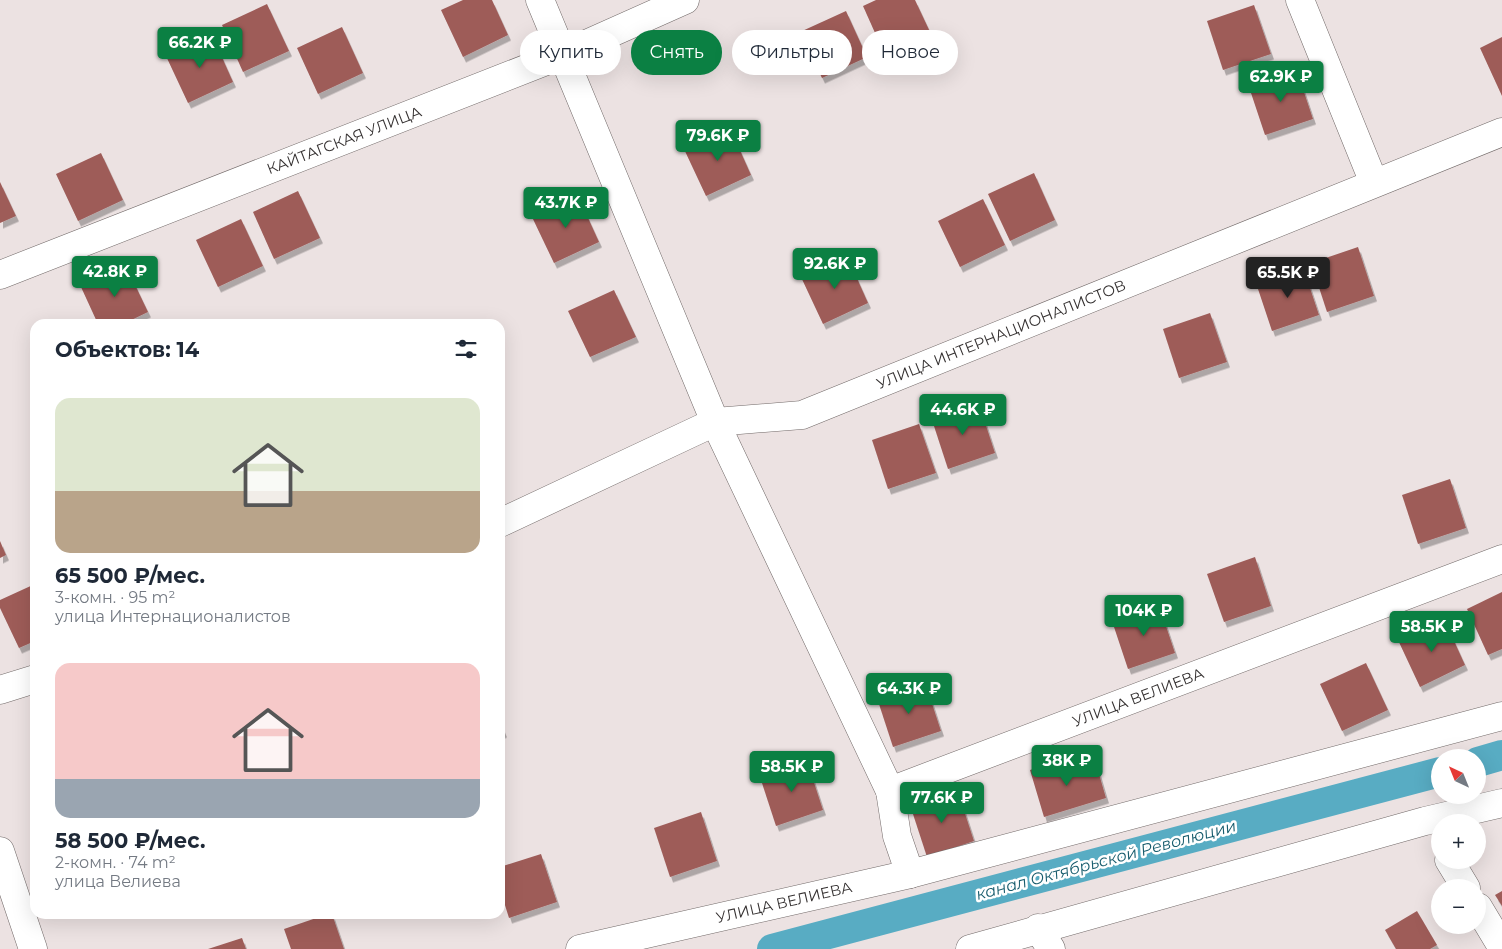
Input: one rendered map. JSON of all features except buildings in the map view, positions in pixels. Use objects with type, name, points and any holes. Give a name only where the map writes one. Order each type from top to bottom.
[{"type":"street","points":[[540,0],[553,30]]},
{"type":"street","name":"КАЙТАГСКАЯ УЛИЦА","points":[[618,30],[685,0]]},
{"type":"street","points":[[1300,0],[1374,183]]},
{"type":"street","name":"КАЙТАГСКАЯ УЛИЦА","points":[[0,274],[520,71]]},
{"type":"street","points":[[573,75],[715,422],[890,791],[897,836],[910,874]]},
{"type":"street","name":"УЛИЦА ИНТЕРНАЦИОНАЛИСТОВ","points":[[505,521],[715,422],[802,415],[1502,132]]},
{"type":"street","name":"УЛИЦА ВЕЛИЕВА","points":[[890,791],[1502,560]]},
{"type":"street","points":[[0,690],[30,681]]},
{"type":"street","name":"УЛИЦА ВЕЛИЕВА","points":[[580,949],[910,874],[1502,716]]},
{"type":"street","points":[[970,949],[1044,938],[1425,821],[1502,802]]},
{"type":"street","points":[[1425,821],[1431,831]]},
{"type":"street","points":[[0,851],[33,949]]},
{"type":"street","points":[[1486,920],[1502,947]]},
{"type":"waterway","name":"канал Октябрьской Революции","points":[[1486,760],[1502,755]]},
{"type":"waterway","name":"канал Октябрьской Революции","points":[[772,949],[1431,774]]}]
